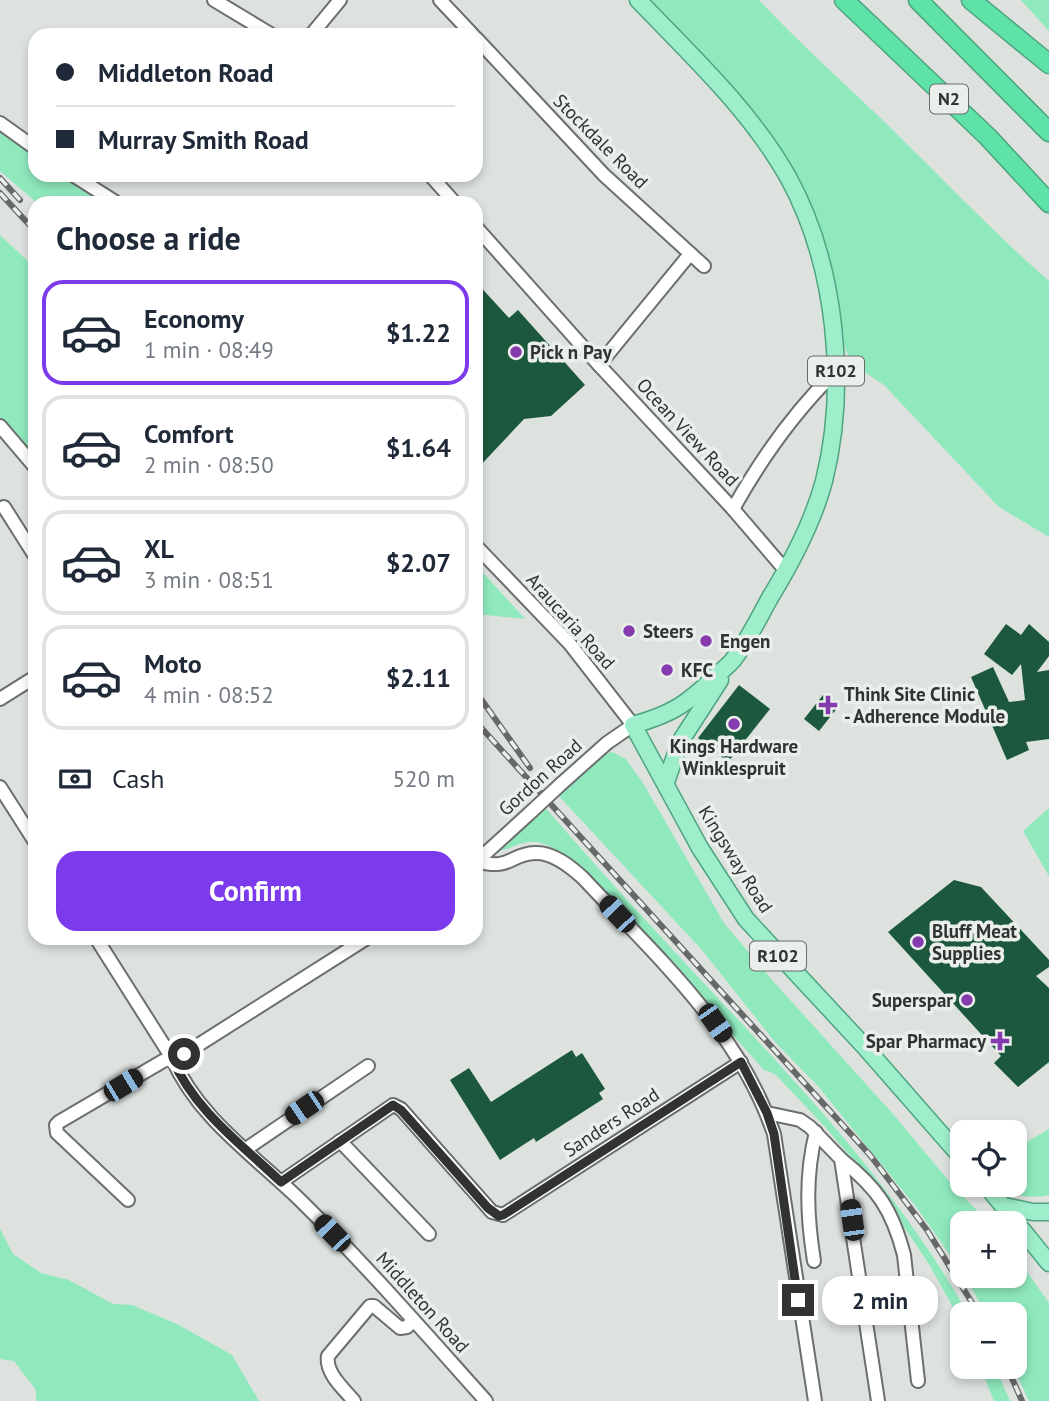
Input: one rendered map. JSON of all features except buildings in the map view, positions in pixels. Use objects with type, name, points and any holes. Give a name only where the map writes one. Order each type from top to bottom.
[{"type":"highway","name":"N2","points":[[844,0],[988,137],[1049,203]]},
{"type":"highway","name":"N2","points":[[918,0],[1049,132]]},
{"type":"highway","points":[[971,0],[1049,64]]},
{"type":"main road","name":"R102","points":[[633,725],[670,713],[689,701],[733,660],[786,571],[809,522],[824,481],[831,443],[836,370],[832,317],[819,257],[808,218],[787,176],[727,94],[638,0]]},
{"type":"main road","points":[[666,782],[680,742],[733,660]]},
{"type":"main road","name":"Kingsway Road","points":[[633,725],[700,848],[746,919],[864,1046],[950,1144]]},
{"type":"main road","points":[[996,1197],[1049,1263]]},
{"type":"main road","points":[[1004,1206],[1033,1212],[1049,1212]]},
{"type":"street","points":[[214,0],[260,28]]},
{"type":"street","points":[[317,28],[340,0]]},
{"type":"street","name":"Stockdale Road","points":[[440,0],[466,28]]},
{"type":"street","name":"Stockdale Road","points":[[483,46],[604,175],[704,266]]},
{"type":"street","points":[[0,123],[28,143]]},
{"type":"street","points":[[84,182],[106,196]]},
{"type":"street","points":[[436,182],[449,196]]},
{"type":"street","name":"Ocean View Road","points":[[483,235],[733,509],[786,571]]},
{"type":"street","points":[[599,365],[690,254]]},
{"type":"street","points":[[733,509],[779,434],[836,370]]},
{"type":"street","points":[[0,426],[28,459]]},
{"type":"street","points":[[4,507],[28,544]]},
{"type":"street","name":"Araucaria Road","points":[[483,553],[570,644],[633,725]]},
{"type":"street","points":[[0,699],[28,681]]},
{"type":"street","name":"Gordon Road","points":[[483,855],[607,743],[633,725]]},
{"type":"street","points":[[0,788],[28,831]]},
{"type":"street","points":[[483,863],[495,866],[535,853],[546,854],[570,866],[694,997],[741,1062],[767,1113],[777,1150],[815,1401]]},
{"type":"street","name":"Middleton Road","points":[[100,945],[197,1102],[281,1182],[380,1283],[486,1401]]},
{"type":"street","points":[[128,1200],[62,1139],[55,1129],[56,1125],[163,1061],[184,1054],[357,945]]},
{"type":"street","name":"Sanders Road","points":[[340,1141],[390,1106],[396,1106],[492,1212],[499,1216],[741,1062]]},
{"type":"street","points":[[246,1149],[368,1066]]},
{"type":"street","points":[[767,1113],[795,1118],[816,1132],[877,1192],[899,1234],[904,1255],[918,1381]]},
{"type":"street","points":[[814,1261],[807,1217],[807,1190],[810,1156],[816,1132]]},
{"type":"street","points":[[281,1182],[340,1141],[429,1234]]},
{"type":"street","points":[[841,1159],[878,1401]]},
{"type":"street","points":[[354,1401],[331,1373],[328,1356],[370,1306],[374,1306],[400,1328],[407,1327],[413,1320]]},
{"type":"green space","points":[[646,0],[759,0],[1049,281],[1049,537],[999,507],[884,385],[863,371],[848,355],[840,336],[818,233],[794,169],[748,106]]},
{"type":"green space","points":[[1021,0],[1049,0],[1049,31]]},
{"type":"green space","points":[[0,130],[28,149],[28,182],[74,182],[95,196],[29,196],[0,171]]},
{"type":"green space","points":[[0,235],[28,261],[28,449],[0,417]]},
{"type":"green space","points":[[483,573],[525,619],[483,615]]},
{"type":"green space","points":[[612,752],[626,759],[643,783],[724,923],[950,1182],[950,1197],[964,1197],[977,1211],[950,1211],[950,1255],[917,1208],[817,1085],[775,1042],[702,950],[556,793],[599,756]]},
{"type":"green space","points":[[543,805],[784,1069],[851,1147],[913,1228],[961,1302],[950,1302],[929,1264],[879,1190],[825,1127],[775,1074],[764,1070],[585,873],[555,849],[536,842],[493,851]]},
{"type":"green space","points":[[1049,808],[1049,876],[1023,831]]},
{"type":"green space","points":[[1049,1129],[1049,1195],[1027,1196],[1027,1142]]},
{"type":"green space","points":[[0,1229],[13,1254],[41,1273],[69,1280],[113,1304],[132,1305],[177,1324],[232,1355],[259,1401],[36,1401],[36,1390],[14,1361],[0,1359]]},
{"type":"green space","points":[[1027,1272],[1049,1303],[1049,1401],[1029,1401],[1019,1379],[1027,1379],[1027,1302],[979,1302],[972,1288],[1027,1288]]},
{"type":"green space","points":[[985,1379],[1000,1379],[1010,1401],[994,1401]]},
{"type":"railway","points":[[0,178],[20,200]]},
{"type":"railway","points":[[0,193],[28,223]]},
{"type":"railway","points":[[483,702],[530,768]]},
{"type":"railway","points":[[483,730],[870,1155],[927,1230],[972,1302]]},
{"type":"railway","points":[[1012,1379],[1022,1401]]},
{"type":"place","name":"Pick n Pay","points":[[516,352]]},
{"type":"place","name":"Steers","points":[[629,631]]},
{"type":"place","name":"Engen","points":[[706,641]]},
{"type":"place","name":"KFC","points":[[667,670]]},
{"type":"place","name":"Think Site Clinic - Adherence Module","points":[[828,705]]},
{"type":"place","name":"Kings Hardware Winklespruit","points":[[734,724]]},
{"type":"place","name":"Bluff Meat Supplies","points":[[918,942]]},
{"type":"place","name":"Superspar","points":[[967,1000]]},
{"type":"place","name":"Spar Pharmacy","points":[[1000,1041]]},
{"type":"route","points":[[184,1054],[172,1058],[197,1102],[281,1182],[393,1105],[401,1110],[488,1208],[499,1216],[741,1062],[767,1113],[774,1134],[798,1300]]}]
